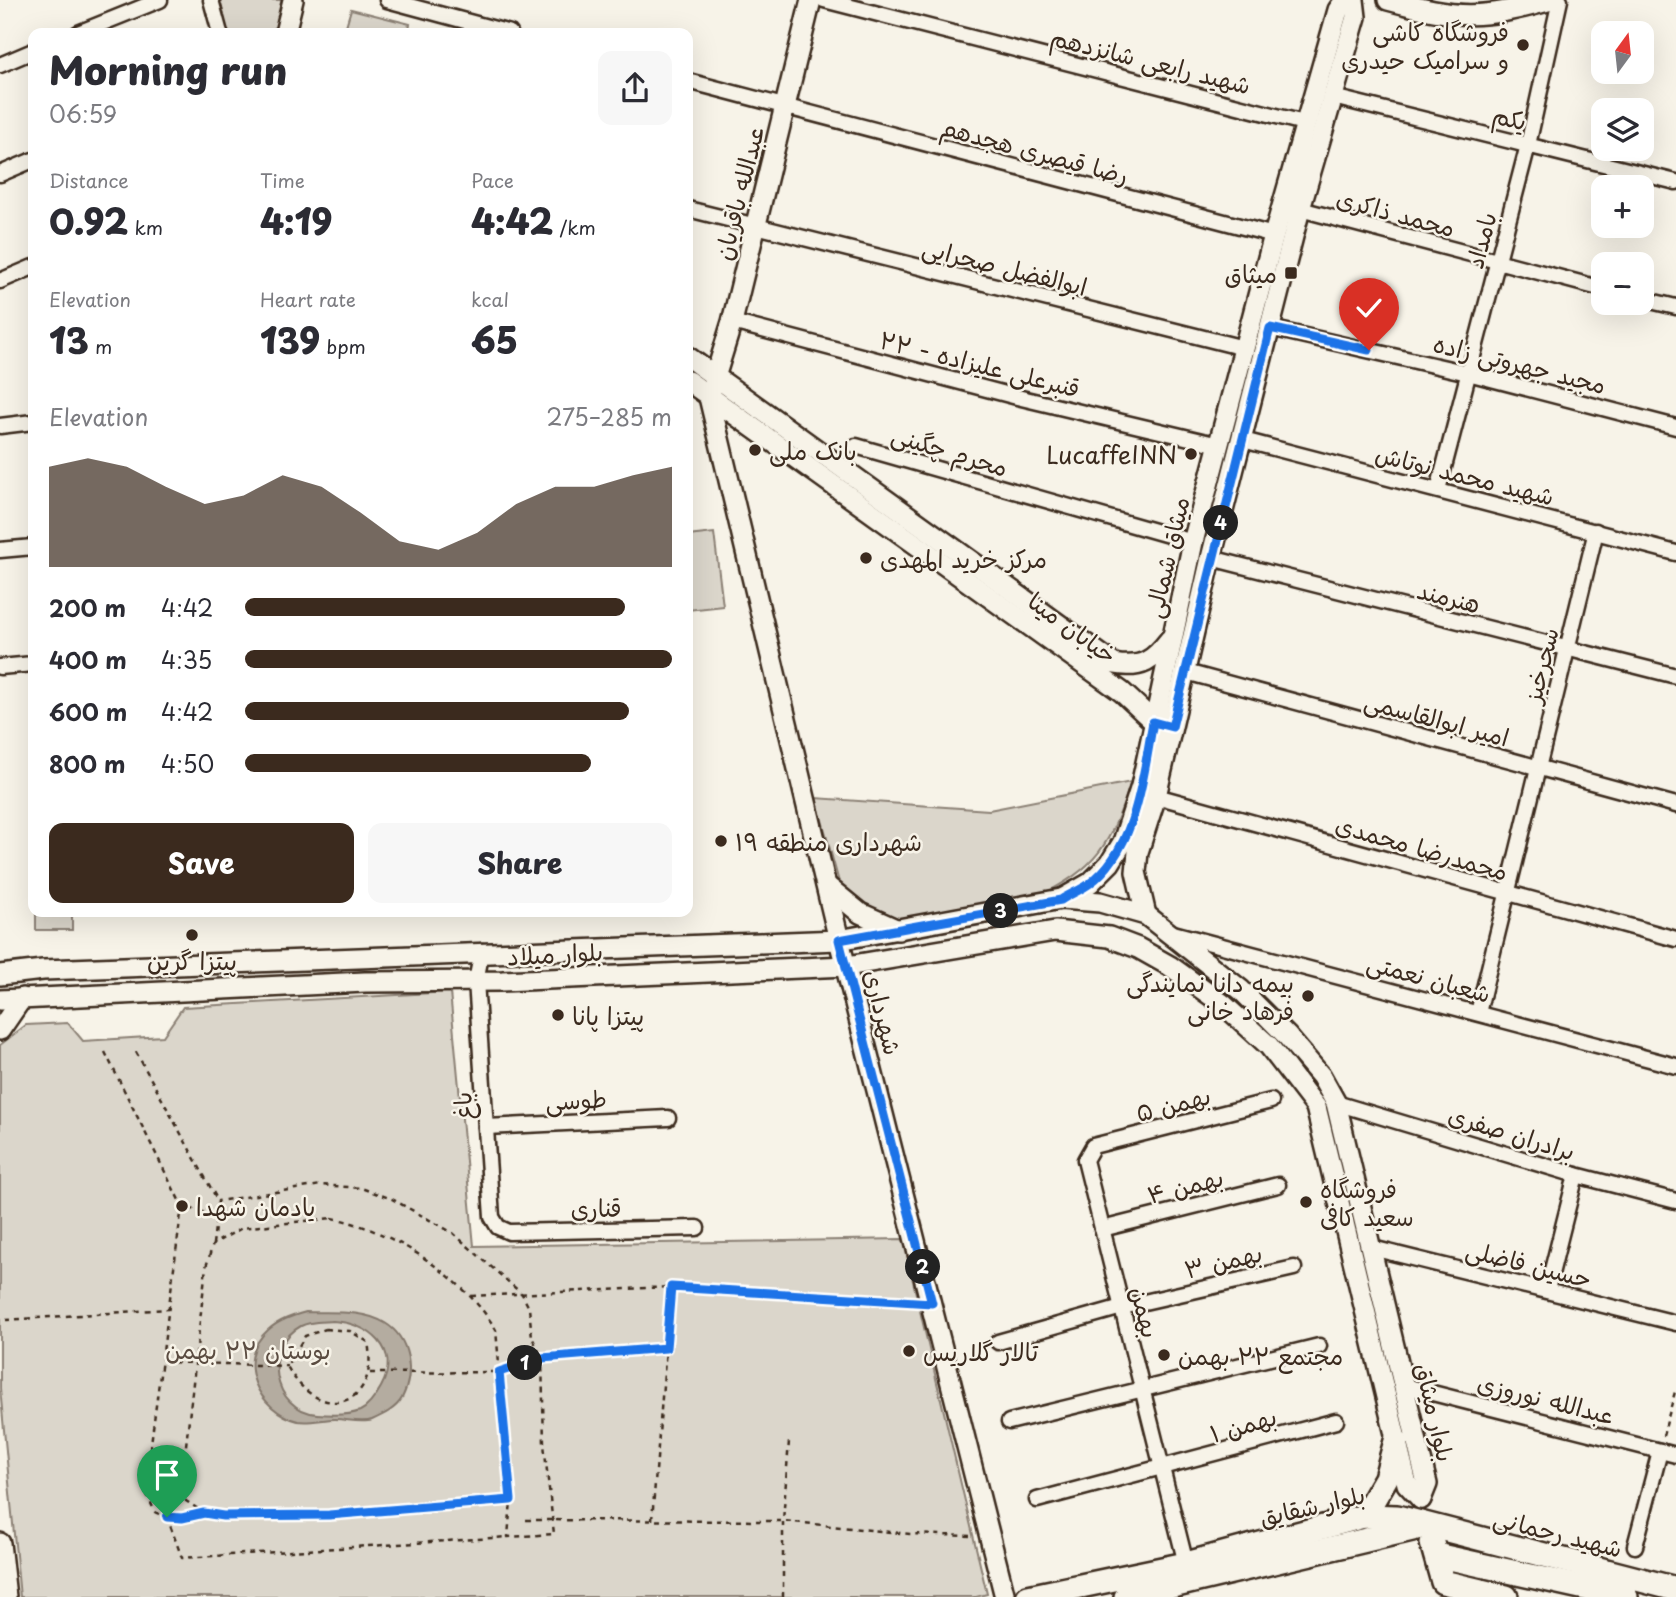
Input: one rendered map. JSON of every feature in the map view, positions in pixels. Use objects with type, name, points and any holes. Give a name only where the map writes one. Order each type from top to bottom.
[{"type":"main road","points":[[286,28],[293,0]]},
{"type":"main road","name":"عبدالله باقریان","points":[[709,397],[732,322],[811,0]]},
{"type":"main road","name":"میثاق شمالی","points":[[1061,900],[1090,883],[1110,863],[1123,842],[1141,786],[1194,542],[1244,348],[1304,123],[1338,10],[1345,0]]},
{"type":"main road","name":"میثاق شمالی","points":[[1146,915],[1136,872],[1138,852],[1156,796],[1211,558],[1300,209],[1356,17],[1354,0]]},
{"type":"main road","points":[[1388,0],[1438,13],[1484,17],[1551,0]]},
{"type":"main road","name":"خیابان مینا","points":[[693,361],[1114,664],[1141,666],[1155,659],[1173,635]]},
{"type":"main road","name":"خیابان مینا","points":[[693,385],[1111,684],[1153,722]]},
{"type":"main road","name":"شهرداری","points":[[709,397],[839,940],[1005,1597]]},
{"type":"main road","points":[[1153,722],[1172,727]]},
{"type":"main road","points":[[827,886],[860,913],[899,930]]},
{"type":"main road","name":"بلوار میثاق","points":[[1061,900],[1100,902],[1146,915],[1171,932],[1241,990],[1287,1036],[1321,1076],[1336,1102],[1405,1386],[1427,1484],[1421,1499],[1406,1484],[1316,1107],[1269,1046],[1224,1005],[1170,965],[1138,948],[1109,937]]},
{"type":"main road","name":"بلوار میلاد","points":[[0,975],[26,971],[482,951],[839,940],[1061,900]]},
{"type":"main road","name":"بلوار میلاد","points":[[0,1000],[305,985],[846,966],[1055,931],[1109,937]]},
{"type":"main road","points":[[304,960],[305,985]]},
{"type":"main road","points":[[0,962],[26,971]]},
{"type":"main road","points":[[0,1030],[22,998]]},
{"type":"main road","points":[[1364,1516],[1386,1478],[1396,1441]]},
{"type":"main road","points":[[1421,1499],[1445,1592],[1506,1597]]},
{"type":"main road","name":"بلوار شقایق","points":[[1028,1597],[1186,1564],[1364,1516],[1397,1517],[1428,1526]]},
{"type":"main road","name":"بلوار شقایق","points":[[1126,1597],[1428,1526]]},
{"type":"main road","name":"شهید رحمانی","points":[[1428,1526],[1676,1588]]},
{"type":"main road","points":[[0,1543],[6,1597]]},
{"type":"main road","name":"شهید رحمانی","points":[[1436,1555],[1626,1597]]},
{"type":"street","points":[[90,28],[160,0]]},
{"type":"street","points":[[211,0],[219,28]]},
{"type":"street","points":[[387,0],[491,28]]},
{"type":"street","name":"شهید رابعی شانزدهم","points":[[824,0],[1304,123]]},
{"type":"street","name":"بامداد","points":[[1438,490],[1528,145],[1560,0]]},
{"type":"street","points":[[0,65],[28,53]]},
{"type":"street","name":"رضا قیصری هجدهم","points":[[693,82],[1274,235]]},
{"type":"street","name":"یکم","points":[[1333,97],[1676,182]]},
{"type":"street","points":[[0,174],[28,162]]},
{"type":"street","name":"محمد ذاکری","points":[[1300,209],[1591,286]]},
{"type":"street","name":"ابوالفضل صحرایی","points":[[693,210],[1244,348]]},
{"type":"street","points":[[0,281],[28,269]]},
{"type":"street","points":[[1654,302],[1676,307]]},
{"type":"street","name":"قنبرعلی علیزاده - ۲۲","points":[[732,322],[1017,397],[1219,445]]},
{"type":"street","name":"مجید جهروتی زاده","points":[[1270,328],[1468,373],[1676,427]]},
{"type":"street","points":[[0,425],[28,422]]},
{"type":"street","name":"شهید محمد نوتاش","points":[[1243,440],[1676,553]]},
{"type":"street","name":"محرم چگینی","points":[[856,446],[1194,542]]},
{"type":"street","name":"سحرخیز","points":[[1478,1013],[1597,531]]},
{"type":"street","points":[[0,550],[28,547]]},
{"type":"street","name":"هنرمند","points":[[1211,558],[1676,676]]},
{"type":"street","points":[[0,667],[28,664]]},
{"type":"street","name":"امیر ابوالقاسمی","points":[[1186,672],[1676,805]]},
{"type":"street","name":"محمدرضا محمدی","points":[[1156,796],[1676,939]]},
{"type":"street","name":"شعبان نعمتی","points":[[1171,932],[1676,1066]]},
{"type":"street","name":"باغ","points":[[482,951],[476,981],[492,1217],[498,1227]]},
{"type":"street","name":"بهمن ۵","points":[[1087,1152],[1093,1146],[1271,1101]]},
{"type":"street","name":"برادران صفری","points":[[1336,1102],[1576,1175],[1676,1200]]},
{"type":"street","name":"طوسی","points":[[486,1127],[668,1118]]},
{"type":"street","name":"بهمن","points":[[1087,1152],[1085,1160],[1186,1564]]},
{"type":"street","points":[[1547,1290],[1576,1175]]},
{"type":"street","name":"بهمن ۴","points":[[1102,1229],[1278,1185]]},
{"type":"street","name":"قناری","points":[[498,1227],[509,1232],[697,1228]]},
{"type":"street","name":"حسین فاضلی","points":[[1372,1248],[1676,1324]]},
{"type":"street","name":"بهمن ۳","points":[[998,1342],[1122,1307],[1294,1268]]},
{"type":"street","points":[[1009,1422],[1319,1346]]},
{"type":"street","name":"عبدالله نوروزی","points":[[1405,1386],[1676,1455]]},
{"type":"street","name":"بهمن ۱","points":[[1037,1500],[1162,1470],[1336,1421]]},
{"type":"street","points":[[1635,1546],[1660,1451]]},
{"type":"path","points":[[105,1052],[182,1206],[145,1490],[155,1512],[167,1517],[182,1518],[204,1513],[223,1516],[329,1515],[511,1500]]},
{"type":"path","points":[[136,1052],[218,1201],[213,1244],[205,1267],[182,1481],[186,1501],[204,1513]]},
{"type":"path","points":[[167,1517],[182,1558],[554,1534],[544,1444],[542,1358],[532,1337],[530,1308],[522,1294],[453,1233],[392,1199],[361,1188],[321,1185],[218,1201]]},
{"type":"path","points":[[182,1206],[216,1216]]},
{"type":"path","points":[[213,1244],[242,1228],[332,1218],[358,1223],[393,1238],[470,1296],[484,1310],[496,1330],[511,1500],[508,1537]]},
{"type":"path","points":[[470,1296],[670,1287]]},
{"type":"path","points":[[652,1520],[671,1287],[932,1303]]},
{"type":"path","points":[[6,1320],[168,1309]]},
{"type":"path","points":[[326,1329],[350,1331],[368,1342],[370,1373],[360,1392],[347,1400],[329,1401],[309,1396],[296,1383],[287,1366],[305,1336],[326,1329]]},
{"type":"path","points":[[370,1373],[499,1372],[542,1358],[666,1348]]},
{"type":"path","points":[[163,1362],[287,1366]]},
{"type":"path","points":[[1660,1451],[1676,1388]]},
{"type":"path","points":[[783,1597],[783,1521],[789,1441]]},
{"type":"path","points":[[526,1520],[783,1521],[910,1534],[991,1537]]},
{"type":"green space","points":[[219,0],[284,0],[276,28],[227,28]]},
{"type":"green space","points":[[351,9],[410,24],[409,28],[345,28]]},
{"type":"green space","points":[[714,533],[723,606],[693,609],[693,535]]},
{"type":"green space","points":[[1131,782],[1116,822],[1099,852],[1088,865],[1056,887],[1035,898],[895,921],[865,908],[840,886],[816,798],[989,810]]},
{"type":"green space","points":[[36,917],[72,917],[72,930],[36,930]]},
{"type":"green space","name":"بوستان ۲۲ بهمن","points":[[450,992],[474,1246],[903,1239],[987,1594],[976,1597],[20,1597],[0,1388],[0,1045],[26,1025],[68,1023],[83,1041],[163,1036],[183,1007]]},
{"type":"shaded area","points":[[306,1312],[367,1316],[385,1323],[393,1330],[405,1347],[409,1367],[406,1388],[396,1405],[380,1416],[364,1422],[335,1419],[298,1421],[272,1407],[255,1383],[252,1356],[258,1342],[268,1330],[281,1321]],"holes":[[[333,1321],[346,1323],[370,1333],[385,1350],[386,1373],[381,1387],[369,1404],[355,1413],[327,1415],[302,1410],[290,1402],[282,1390],[277,1362],[281,1348],[289,1336],[305,1324]]]},
{"type":"place","name":"فروشگاه کاشی و سرامیک حیدری","points":[[1523,45]]},
{"type":"place","name":"میثاق","points":[[1291,273]]},
{"type":"place","name":"بانک ملی","points":[[755,450]]},
{"type":"place","name":"LucaffeINN","points":[[1191,454]]},
{"type":"place","name":"مرکز خرید المهدی","points":[[866,558]]},
{"type":"place","name":"شهرداری منطقه ۱۹","points":[[721,841]]},
{"type":"place","name":"پیتزا گرین","points":[[192,935]]},
{"type":"place","name":"بیمه دانا نمایندگی فرهاد خانی","points":[[1308,996]]},
{"type":"place","name":"پیتزا پانا","points":[[558,1015]]},
{"type":"place","name":"فروشگاه سعید کافی","points":[[1306,1202]]},
{"type":"place","name":"یادمان شهدا","points":[[182,1206]]},
{"type":"place","name":"تالار گلاریس","points":[[909,1351]]},
{"type":"place","name":"مجتمع ۲۲ بهمن","points":[[1164,1355]]},
{"type":"route","points":[[167,1517],[182,1518],[204,1513],[223,1516],[329,1515],[511,1500],[499,1372],[542,1358],[666,1348],[671,1287],[932,1303],[839,940],[1061,900],[1090,883],[1110,863],[1123,842],[1141,786],[1153,722],[1172,727],[1211,558],[1270,328],[1369,350]]}]
